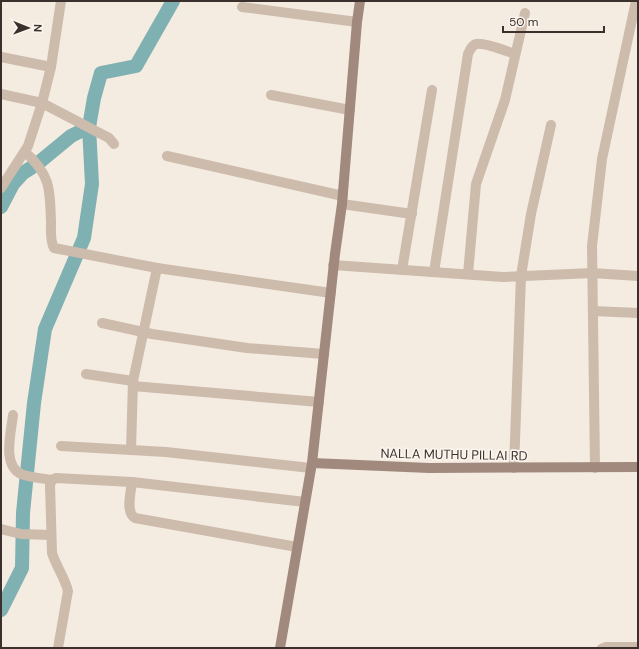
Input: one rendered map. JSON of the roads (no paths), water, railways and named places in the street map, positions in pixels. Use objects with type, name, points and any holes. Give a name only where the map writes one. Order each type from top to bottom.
[{"type":"street","points":[[1,188],[28,146],[42,103],[51,67],[61,1]]},
{"type":"street","points":[[280,648],[312,465],[330,293],[343,200],[357,22],[360,1]]},
{"type":"street","points":[[595,468],[592,246],[602,159],[636,1]]},
{"type":"street","points":[[242,7],[357,22]]},
{"type":"street","points":[[468,274],[476,184],[504,100],[525,13]]},
{"type":"street","points":[[434,272],[468,54],[471,47],[477,44],[483,44],[515,54]]},
{"type":"street","points":[[1,57],[51,67]]},
{"type":"street","points":[[402,270],[432,90]]},
{"type":"street","points":[[1,94],[42,103],[110,138],[114,144]]},
{"type":"street","points":[[271,95],[350,110]]},
{"type":"street","points":[[514,468],[521,276],[531,214],[550,125]]},
{"type":"street","points":[[25,152],[33,159],[44,173],[50,198],[52,246],[55,249],[157,268],[330,293]]},
{"type":"street","points":[[168,156],[343,200],[412,214]]},
{"type":"street","points":[[334,265],[502,276],[592,273],[638,276]]},
{"type":"street","points":[[131,450],[133,384],[157,268]]},
{"type":"street","points":[[593,311],[638,313]]},
{"type":"street","points":[[102,323],[143,332],[247,348],[324,354]]},
{"type":"street","points":[[86,374],[133,384],[319,402]]},
{"type":"street","points":[[13,416],[9,456],[10,462],[16,470],[22,474],[52,480],[60,477],[132,482],[305,502]]},
{"type":"street","points":[[61,446],[166,452],[312,465]]},
{"type":"street","name":"NALLA MUTHU PILLAI RD","points":[[312,465],[429,468],[638,467]]},
{"type":"street","points":[[52,480],[50,485],[52,553],[68,591],[58,648]]},
{"type":"street","points":[[132,482],[129,510],[135,518],[297,547]]},
{"type":"street","points":[[1,529],[21,534],[51,535]]},
{"type":"lane","points":[[601,648],[606,646],[638,646]]},
{"type":"waterway","points":[[1,207],[13,184],[23,173],[37,164],[71,136],[89,127],[94,98],[101,73],[136,66],[173,1]]},
{"type":"waterway","points":[[1,610],[22,568],[23,513],[34,403],[45,329],[84,238],[92,184],[89,127]]}]
